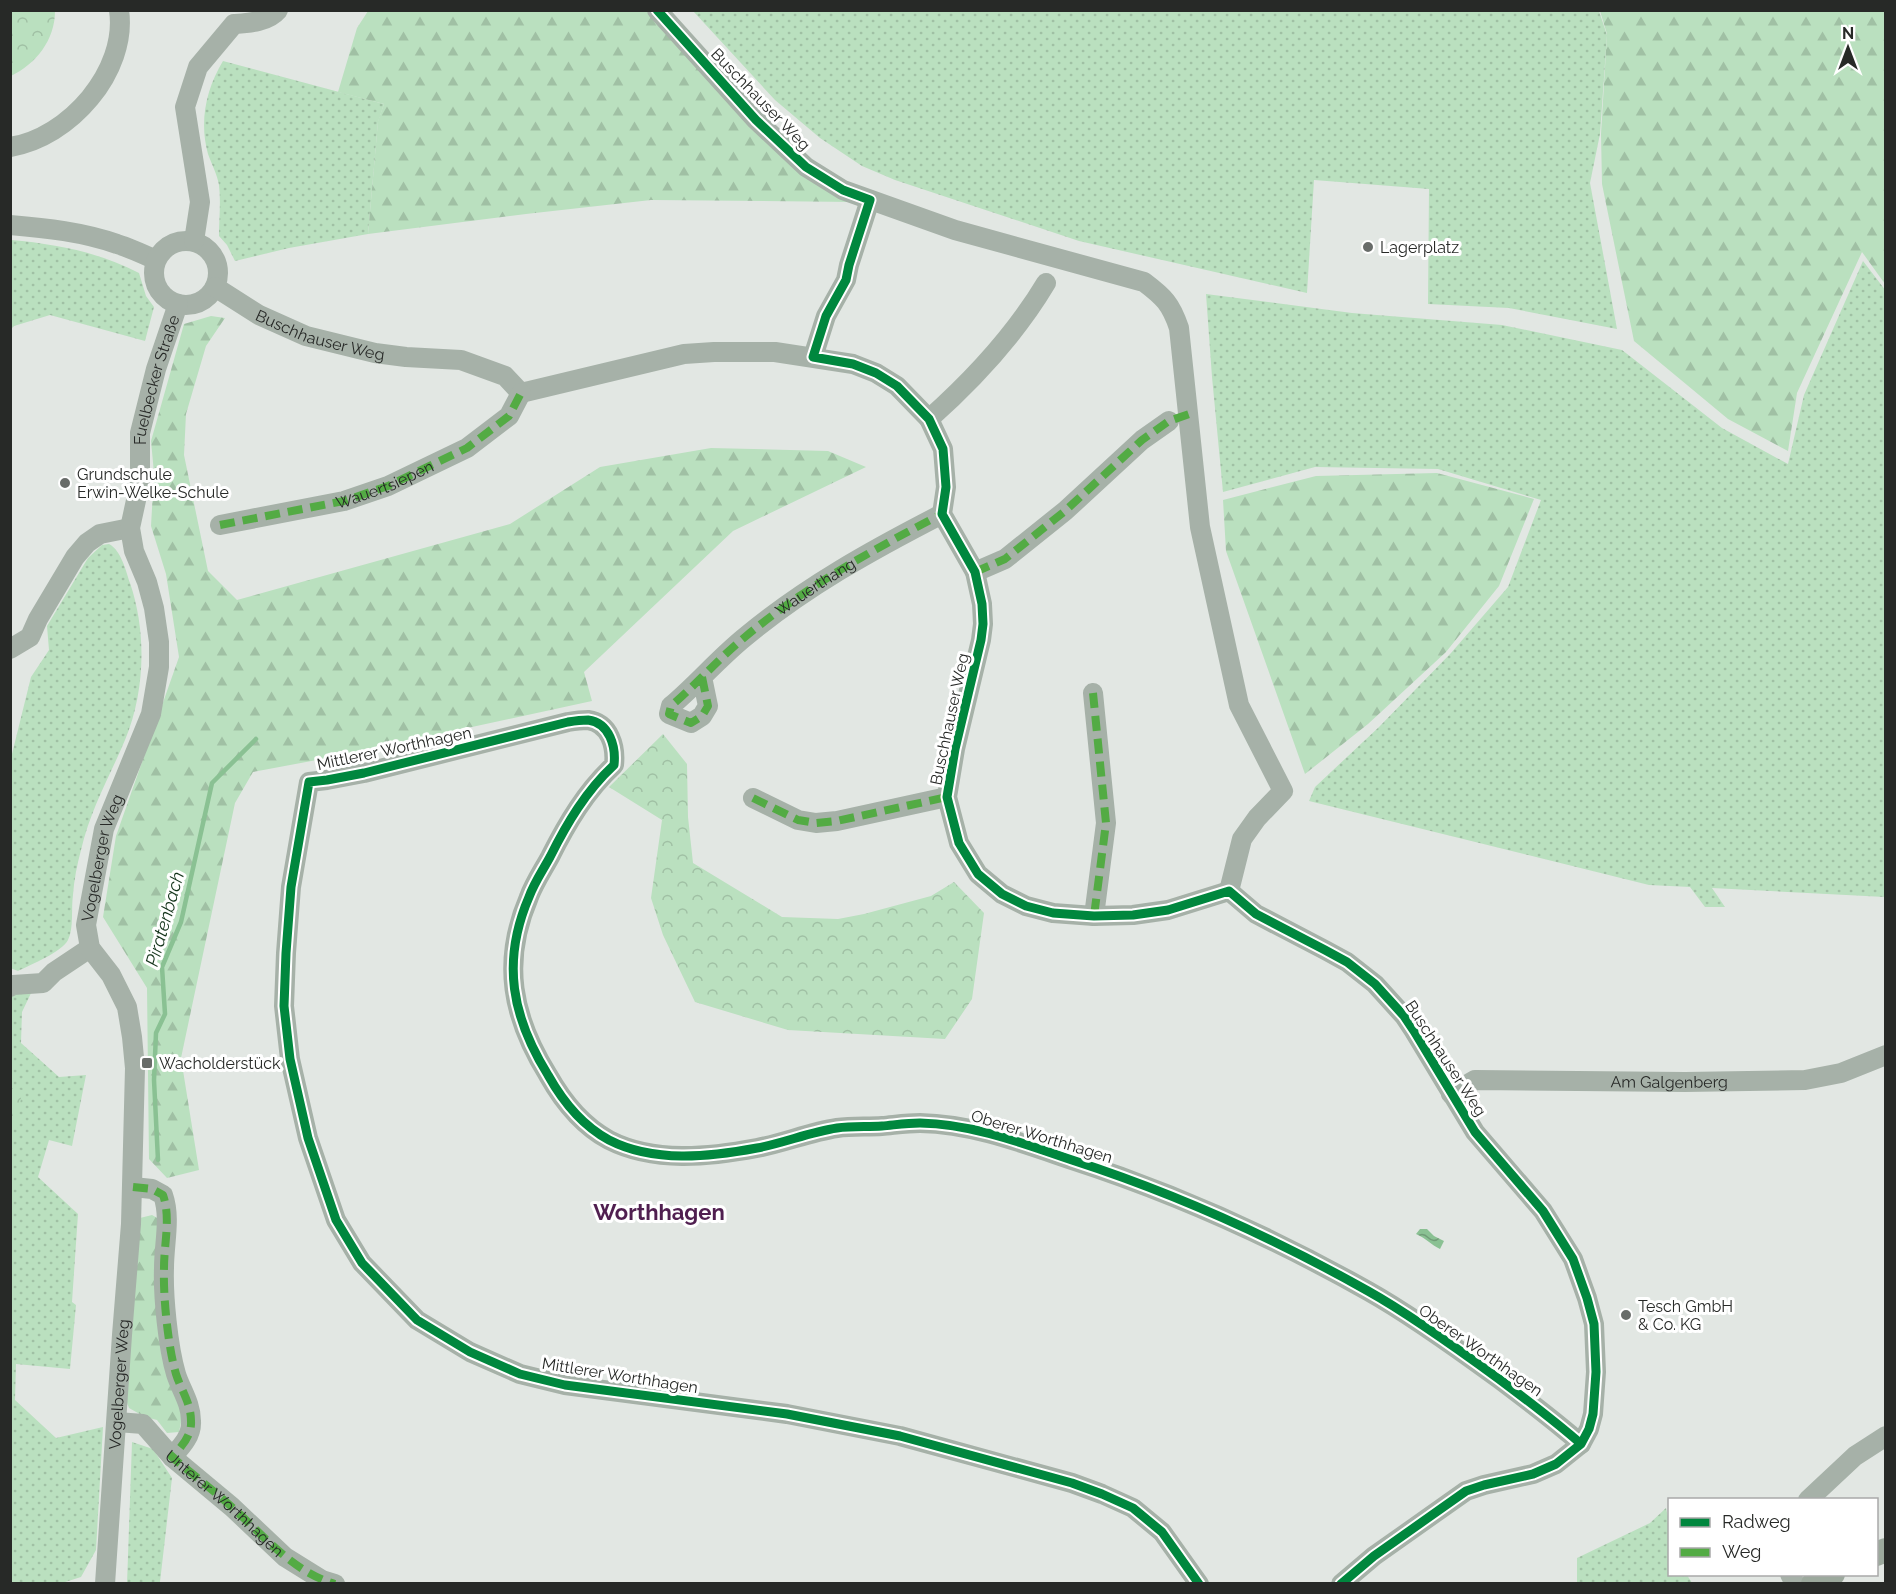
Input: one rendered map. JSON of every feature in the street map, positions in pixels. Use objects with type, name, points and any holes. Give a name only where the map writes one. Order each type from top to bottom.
[{"type":"main road","points":[[1814,1584],[1831,1576]]},
{"type":"street","points":[[10,147],[33,142],[61,125],[84,105],[98,87],[119,42],[121,23],[119,10]]},
{"type":"street","points":[[194,241],[200,202],[185,107],[198,67],[233,17],[272,17],[278,10]]},
{"type":"street","name":"Buschhauser Weg","points":[[657,10],[756,120],[806,167],[843,190],[955,230],[1144,282],[1162,296],[1172,309],[1179,328],[1200,527],[1239,705],[1282,791],[1257,818],[1242,839],[1229,891]]},
{"type":"street","points":[[813,357],[826,316],[846,280],[870,200]]},
{"type":"street","points":[[10,225],[47,228],[89,236],[117,244],[156,260]]},
{"type":"street","points":[[194,241],[203,245],[216,260],[219,270],[215,287],[198,303],[178,304],[160,292],[155,281],[156,260],[168,246],[176,242],[194,241]]},
{"type":"street","points":[[929,419],[1008,339],[1046,283]]},
{"type":"street","name":"Buschhauser Weg","points":[[215,287],[259,315],[306,336],[375,353],[461,360],[505,376],[521,393]]},
{"type":"street","name":"Fuelbecker Straße","points":[[130,528],[140,482],[140,433],[156,369],[178,304]]},
{"type":"street","points":[[521,393],[684,354],[775,352],[853,364],[876,373],[897,386],[929,419],[943,449],[946,487],[942,514]]},
{"type":"street","name":"Wauertsiepen","points":[[220,525],[333,503],[388,486],[467,448],[509,416],[521,393]]},
{"type":"street","points":[[975,572],[1005,559],[1065,511],[1142,440],[1169,421]]},
{"type":"street","name":"Buschhauser Weg","points":[[942,514],[975,572],[982,604],[983,624],[972,682],[955,749],[947,797],[959,843],[978,874],[1002,894],[1026,906],[1053,913],[1094,916],[1133,915],[1168,910],[1229,891]]},
{"type":"street","name":"Wauerthang","points":[[702,677],[743,638],[821,581],[863,555],[942,514]]},
{"type":"street","points":[[10,649],[30,636],[75,557],[87,543],[100,534],[130,528]]},
{"type":"street","name":"Vogelberger Weg","points":[[105,1584],[133,1187],[135,1068],[127,1007],[111,975],[90,948],[86,925],[104,829],[151,714],[159,667],[159,642],[154,608],[147,582],[134,551],[130,528]]},
{"type":"street","points":[[1093,693],[1106,823],[1094,916]]},
{"type":"street","name":"Mittlerer Worthhagen","points":[[614,765],[614,744],[598,724],[589,720],[568,722],[364,773],[309,782],[291,887],[284,1006],[290,1059],[308,1138],[336,1220],[362,1263],[417,1320],[470,1352],[520,1374],[565,1385],[787,1414],[900,1436],[1061,1480],[1102,1494],[1133,1508],[1162,1532],[1199,1584]]},
{"type":"street","name":"Oberer Worthhagen","points":[[614,765],[601,777],[564,829],[529,897],[514,942],[513,971],[514,997],[534,1053],[553,1085],[576,1114],[609,1140],[656,1156],[707,1155],[757,1148],[835,1128],[918,1123],[961,1126],[999,1135],[1108,1172],[1239,1224],[1370,1292],[1466,1355],[1555,1421],[1581,1444]]},
{"type":"street","name":"Buschhauser Weg","points":[[753,798],[798,820],[816,823],[837,821],[947,797]]},
{"type":"street","name":"Buschhauser Weg","points":[[1229,891],[1256,914],[1325,950],[1376,984],[1404,1016],[1475,1132],[1554,1227],[1573,1259],[1594,1324],[1596,1372],[1593,1414],[1589,1429],[1581,1444],[1556,1464],[1533,1474],[1466,1491],[1391,1544],[1341,1584]]},
{"type":"street","points":[[10,987],[43,983],[54,972],[90,948]]},
{"type":"street","name":"Am Galgenberg","points":[[1451,1094],[1475,1080],[1685,1082],[1805,1080],[1841,1073],[1886,1055]]},
{"type":"street","points":[[133,1187],[152,1189],[163,1195],[167,1207],[164,1269],[167,1323],[176,1373],[189,1404],[192,1424],[188,1437],[172,1458]]},
{"type":"street","name":"Unterer Worthhagen","points":[[117,1422],[143,1424],[172,1458],[232,1507],[285,1557],[322,1580],[335,1584]]},
{"type":"street","points":[[1810,1498],[1855,1456],[1886,1436]]},
{"type":"green space","points":[[11,10],[55,11],[52,32],[42,50],[28,65],[11,76]]},
{"type":"green space","points":[[368,11],[648,11],[657,23],[854,202],[651,200],[368,234],[378,121],[384,104],[338,92],[357,28]]},
{"type":"green space","points":[[693,11],[1599,11],[1607,35],[1600,134],[1590,183],[1617,329],[1509,308],[1428,304],[1429,189],[1314,180],[1307,293],[1079,241],[895,180],[862,166],[820,138],[775,100]]},
{"type":"green space","points":[[1600,11],[1885,11],[1885,284],[1862,252],[1797,393],[1788,451],[1728,419],[1634,341],[1602,184],[1601,134],[1607,34]]},
{"type":"green space","points":[[223,61],[384,104],[378,122],[368,234],[289,248],[235,261],[227,245],[219,236],[219,185],[208,154],[204,130],[208,94]]},
{"type":"green space","points":[[11,240],[92,254],[139,273],[146,296],[154,307],[145,341],[50,315],[14,326],[11,329]]},
{"type":"green space","points":[[1863,261],[1886,291],[1885,897],[1712,888],[1725,907],[1705,907],[1690,887],[1649,885],[1309,801],[1315,787],[1379,727],[1451,653],[1508,587],[1541,500],[1438,469],[1315,467],[1223,492],[1206,294],[1352,313],[1502,325],[1622,350],[1722,428],[1788,464],[1804,395]]},
{"type":"green space","points":[[211,316],[225,318],[206,346],[186,414],[184,455],[208,571],[237,600],[510,524],[600,467],[711,448],[828,451],[866,467],[733,531],[584,672],[592,701],[253,772],[235,803],[181,1058],[199,1170],[167,1178],[149,1159],[147,988],[103,917],[116,836],[179,657],[166,574],[151,526],[154,473],[151,441],[184,324]]},
{"type":"green space","points":[[1437,473],[1534,499],[1499,586],[1446,652],[1368,724],[1305,774],[1226,551],[1223,500],[1316,476]]},
{"type":"green space","points":[[109,544],[117,551],[125,567],[139,622],[141,662],[137,702],[125,740],[85,835],[75,878],[72,924],[68,940],[53,954],[18,971],[10,968],[11,758],[31,677],[49,650],[47,626],[88,558],[102,545]]},
{"type":"green space","points":[[663,734],[687,764],[688,817],[693,863],[782,917],[838,919],[864,914],[931,896],[954,882],[984,913],[972,999],[945,1039],[788,1030],[695,1002],[663,935],[651,898],[662,820],[609,787]]},
{"type":"green space","points":[[32,991],[22,1012],[21,1043],[59,1077],[86,1075],[72,1146],[49,1140],[38,1177],[78,1214],[72,1302],[76,1305],[70,1369],[16,1364],[15,1400],[56,1438],[103,1427],[96,1550],[81,1577],[62,1583],[11,1583],[10,993]]},
{"type":"green space","points":[[11,1088],[22,1090],[17,1129],[11,1128]]},
{"type":"green space","points":[[152,1215],[161,1220],[184,1408],[179,1432],[167,1433],[157,1420],[145,1417],[129,1408],[122,1389],[140,1218]]},
{"type":"green space","points":[[132,1442],[153,1449],[172,1478],[160,1582],[173,1583],[127,1584]]},
{"type":"green space","points":[[1666,1508],[1668,1576],[1688,1576],[1692,1583],[1577,1583],[1577,1558],[1650,1523]]},
{"type":"water","points":[[1420,1229],[1427,1229],[1444,1241],[1440,1249],[1416,1234]]},
{"type":"waterway","name":"Piratenbach","points":[[158,1160],[154,1080],[156,1033],[165,1014],[162,967],[181,922],[212,783],[256,739]]},
{"type":"marked path","points":[[220,525],[344,501],[388,486],[467,448],[509,416],[521,393]]},
{"type":"marked path","points":[[975,572],[1005,559],[1065,511],[1142,440],[1169,421],[1189,414]]},
{"type":"marked path","points":[[702,677],[708,706],[702,716],[691,723],[669,714],[671,706],[735,645],[791,602],[840,570],[942,514]]},
{"type":"marked path","points":[[1093,693],[1106,823],[1094,916]]},
{"type":"marked path","points":[[753,798],[798,820],[816,823],[837,821],[947,797]]},
{"type":"marked path","points":[[133,1187],[152,1189],[163,1195],[165,1204],[167,1222],[164,1279],[167,1321],[173,1363],[191,1414],[188,1436],[172,1457],[292,1562],[335,1584]]},
{"type":"cycle path","points":[[657,10],[756,120],[806,167],[843,190],[870,200],[846,280],[826,316],[813,357],[853,364],[876,373],[897,386],[929,419],[943,449],[946,487],[942,514],[975,572],[982,604],[981,640],[955,749],[947,797],[959,843],[978,874],[1002,894],[1026,906],[1053,913],[1094,916],[1133,915],[1168,910],[1229,891],[1256,914],[1347,962],[1375,984],[1404,1016],[1475,1132],[1543,1211],[1573,1259],[1594,1324],[1596,1372],[1593,1414],[1589,1429],[1581,1444],[1556,1464],[1533,1474],[1466,1491],[1374,1556],[1341,1584]]},
{"type":"cycle path","points":[[1199,1584],[1162,1532],[1133,1508],[1072,1483],[900,1436],[787,1414],[565,1385],[520,1374],[470,1352],[417,1320],[362,1263],[336,1220],[308,1138],[290,1059],[284,1006],[286,953],[291,887],[309,782],[364,773],[568,722],[588,720],[596,722],[610,737],[614,751],[614,765],[578,808],[533,887],[520,921],[513,967],[519,1010],[536,1053],[567,1103],[599,1134],[626,1147],[644,1152],[682,1156],[720,1154],[757,1148],[837,1128],[915,1123],[959,1127],[1016,1141],[1186,1202],[1260,1235],[1332,1272],[1384,1300],[1434,1333],[1520,1395],[1581,1444]]},
{"type":"place","name":"Lagerplatz","points":[[1368,247]]},
{"type":"place","name":"Grundschule Erwin-Welke-Schule","points":[[65,483]]},
{"type":"place","name":"Wacholderstück","points":[[147,1063]]},
{"type":"place","name":"Tesch GmbH & Co. KG","points":[[1626,1315]]},
{"type":"district","name":"Worthhagen","points":[[659,1212]]}]
